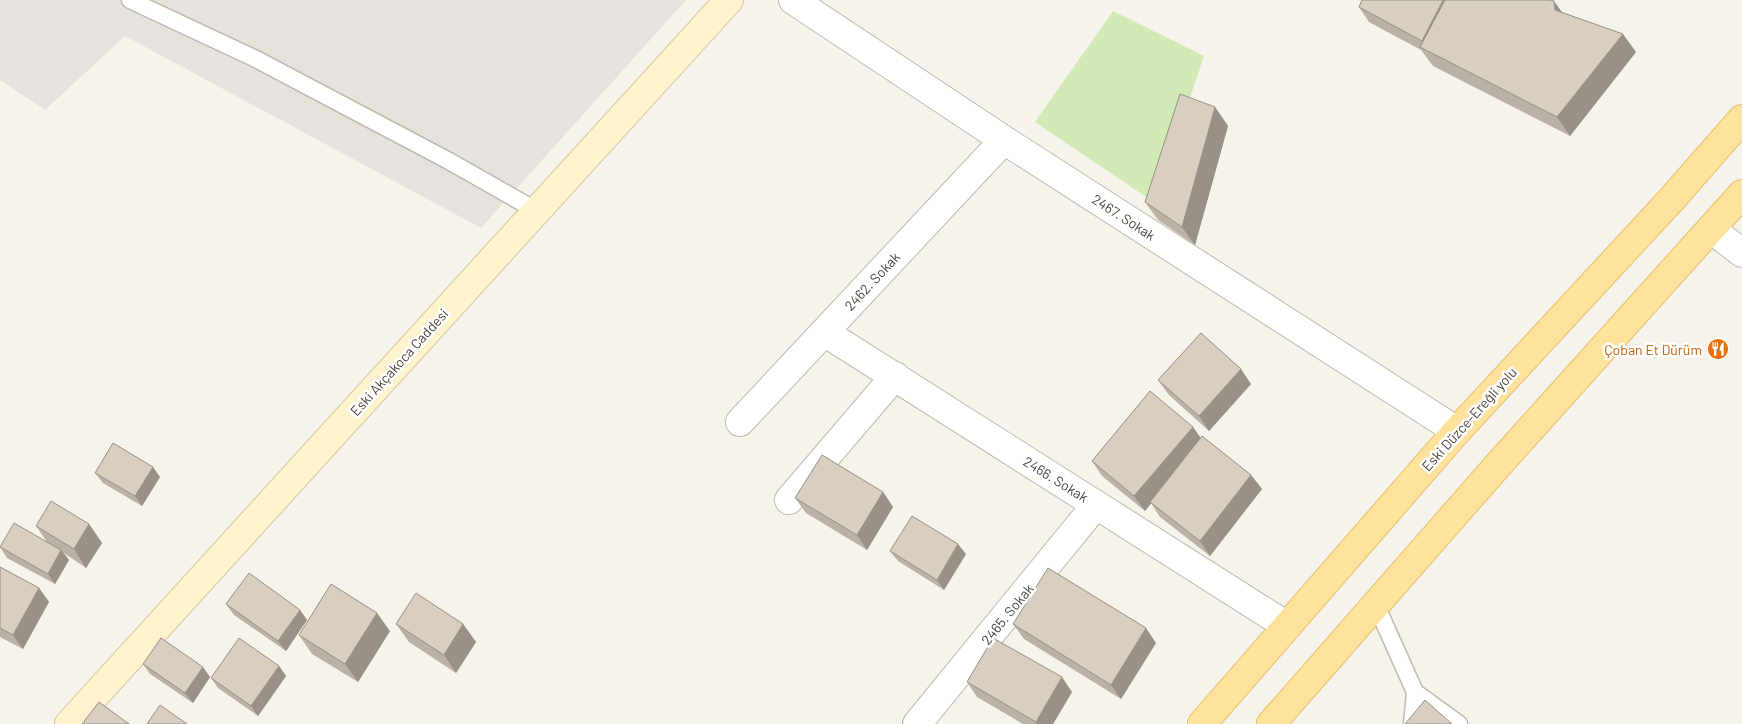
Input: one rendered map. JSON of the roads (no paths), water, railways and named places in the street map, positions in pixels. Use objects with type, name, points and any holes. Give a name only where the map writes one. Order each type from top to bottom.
[{"type":"main road","name":"Eski Düzce-Ereğli yolu","points":[[1202,724],[1457,431],[1671,200],[1742,119]]},
{"type":"main road","points":[[1271,724],[1499,464],[1742,194]]},
{"type":"street","name":"Eski Akçakoca Caddesi","points":[[69,724],[729,0]]},
{"type":"street","name":"2467. Sokak","points":[[793,0],[1004,140],[1457,431]]},
{"type":"street","name":"2462. Sokak","points":[[740,422],[1004,140]]},
{"type":"street","points":[[1711,229],[1742,253]]},
{"type":"street","name":"2466. Sokak","points":[[824,332],[1287,626]]},
{"type":"street","points":[[789,500],[895,376]]},
{"type":"street","name":"2465. Sokak","points":[[917,724],[1096,505]]},
{"type":"lane","points":[[130,0],[256,59],[449,161],[537,211]]},
{"type":"lane","points":[[1376,604],[1415,692],[1412,724]]},
{"type":"lane","points":[[1415,692],[1459,724]]},
{"type":"place","name":"Çoban Et Dürüm","points":[[1718,349]]}]
